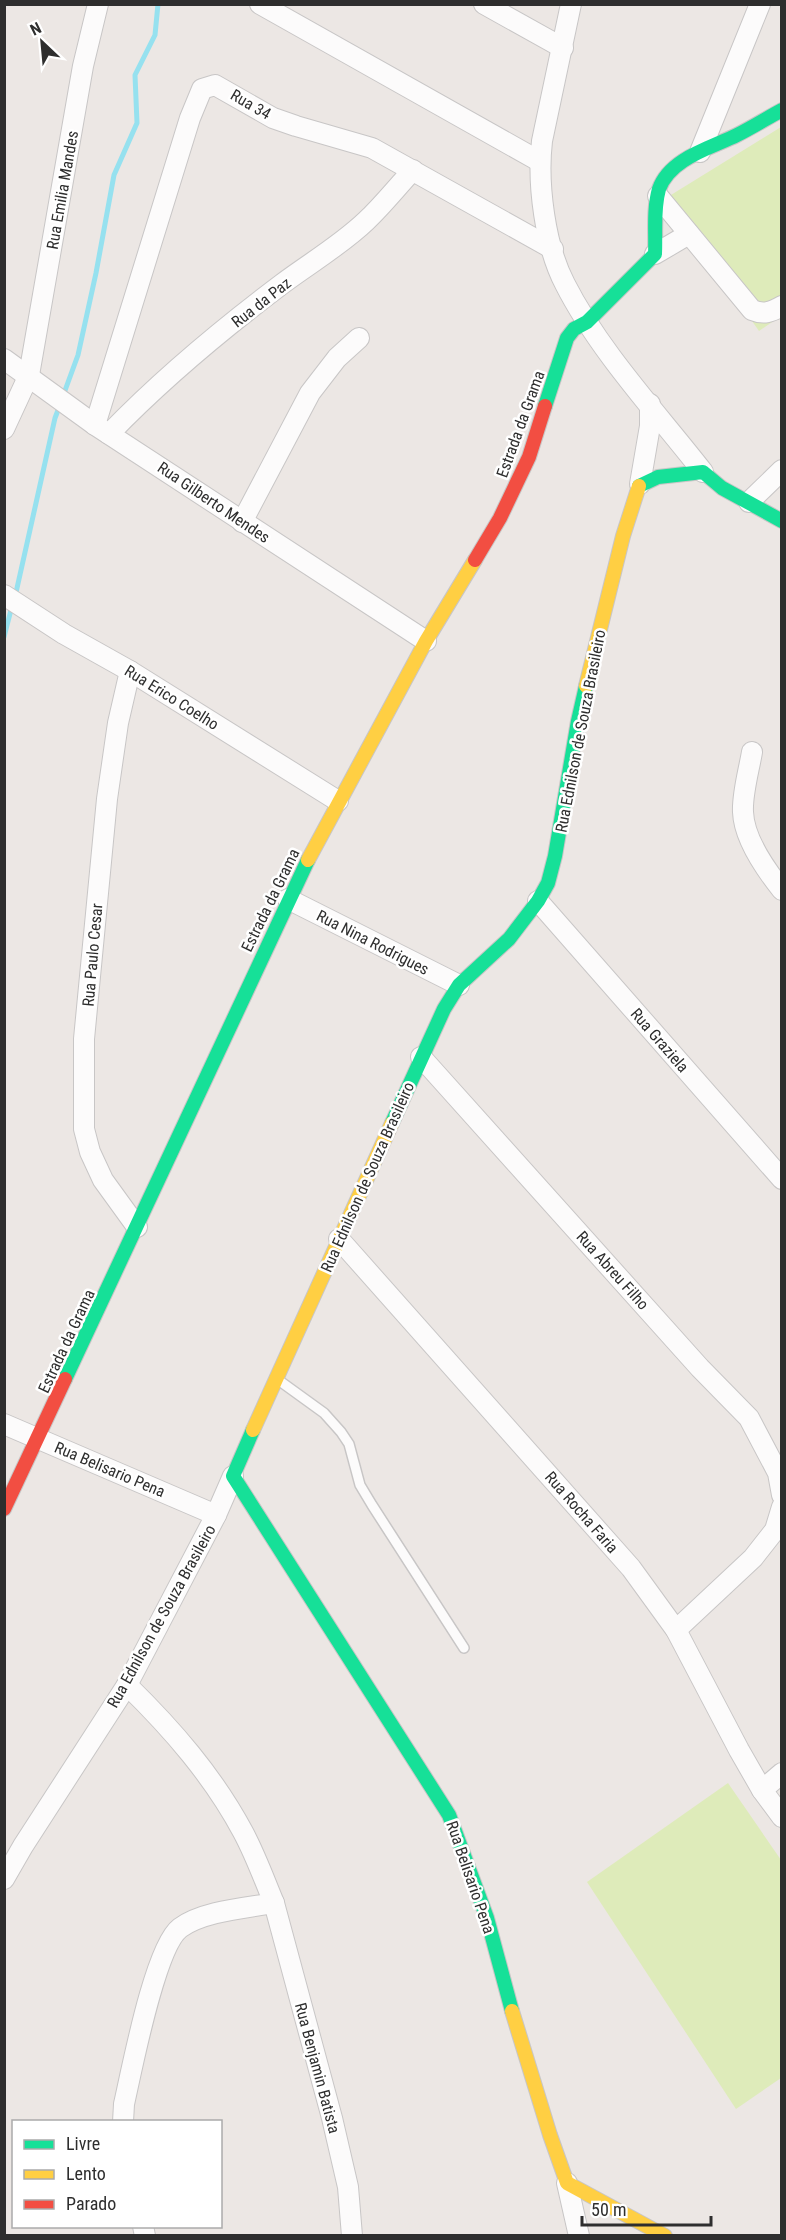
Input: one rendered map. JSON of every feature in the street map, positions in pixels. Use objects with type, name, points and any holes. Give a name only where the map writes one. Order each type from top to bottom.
[{"type":"street","name":"Rua Emilia Mandes","points":[[4,429],[29,375],[83,66],[98,4]]},
{"type":"street","points":[[260,4],[540,161]]},
{"type":"street","points":[[484,4],[563,48]]},
{"type":"street","points":[[572,4],[542,141],[540,161],[546,220],[564,282],[587,322],[703,472],[722,488],[782,521]]},
{"type":"street","points":[[700,152],[760,4]]},
{"type":"street","name":"Rua 34","points":[[102,430],[190,118],[202,88],[215,84],[273,118],[372,148],[553,249]]},
{"type":"street","points":[[656,254],[658,196],[660,186],[669,175],[700,152],[735,137],[782,110]]},
{"type":"street","name":"Rua da Paz","points":[[102,430],[141,401],[282,285],[345,239],[367,220],[413,170]]},
{"type":"street","points":[[658,196],[752,310],[761,314],[772,312],[782,306]]},
{"type":"street","points":[[656,254],[689,234]]},
{"type":"street","name":"Estrada da Grama","points":[[4,1509],[288,899],[338,801],[426,641],[500,518],[529,457],[567,338],[574,329],[587,322],[656,254]]},
{"type":"street","points":[[242,522],[310,393],[337,358],[359,338]]},
{"type":"street","name":"Rua Gilberto Mendes","points":[[4,359],[72,406],[102,430],[426,641]]},
{"type":"street","points":[[640,484],[650,426],[650,404]]},
{"type":"street","points":[[749,502],[782,470]]},
{"type":"street","points":[[640,484],[672,474],[703,472]]},
{"type":"street","name":"Rua Ednilson de Souza Brasileiro","points":[[4,1879],[127,1684],[216,1515],[275,1378],[444,1009],[459,985],[509,939],[538,901],[548,883],[555,856],[578,721],[623,536],[640,484]]},
{"type":"street","name":"Rua Erico Coelho","points":[[4,595],[338,801]]},
{"type":"street","name":"Rua Paulo Cesar","points":[[130,671],[118,723],[107,799],[84,1039],[84,1129],[90,1152],[103,1180],[137,1227]]},
{"type":"street","points":[[752,752],[743,813],[750,838],[760,858],[782,890]]},
{"type":"street","name":"Rua Nina Rodrigues","points":[[288,899],[459,985]]},
{"type":"street","name":"Rua Graziela","points":[[538,901],[782,1179]]},
{"type":"street","name":"Rua Abreu Filho","points":[[421,1057],[700,1368],[749,1418],[778,1473],[782,1495]]},
{"type":"street","name":"Rua Rocha Faria","points":[[339,1239],[631,1568],[676,1630],[762,1790],[782,1817]]},
{"type":"street","name":"Rua Belisario Pena","points":[[4,1424],[216,1515]]},
{"type":"street","name":"Rua Belisario Pena","points":[[233,1476],[450,1815],[487,1918],[505,1988],[567,2183]]},
{"type":"street","points":[[676,1630],[753,1558],[775,1530],[782,1507]]},
{"type":"street","name":"Rua Benjamin Batista","points":[[127,1684],[174,1732],[216,1786],[243,1832],[274,1903],[332,2118],[348,2187],[352,2235]]},
{"type":"street","points":[[762,1790],[782,1773]]},
{"type":"street","points":[[123,2120],[124,2104],[153,1982],[169,1944],[179,1929],[216,1914],[274,1903]]},
{"type":"street","points":[[567,2183],[579,2235]]},
{"type":"street","points":[[567,2183],[665,2235]]},
{"type":"lane","points":[[275,1378],[324,1413],[341,1432],[349,1444],[360,1485],[464,1648]]},
{"type":"green space","points":[[781,127],[781,316],[759,331],[666,198]]},
{"type":"green space","points":[[728,1783],[781,1860],[781,2078],[736,2109],[587,1882]]},
{"type":"waterway","points":[[63,396],[78,355],[114,175],[137,123],[135,75],[155,35],[158,4]]},
{"type":"waterway","points":[[15,597],[55,418],[60,405]]},
{"type":"waterway","points":[[4,637],[12,606]]},
{"type":"traffic: fast","points":[[545,406],[567,338],[574,329],[587,322],[655,254],[656,205],[664,178],[672,169],[692,155],[737,135],[782,110]]},
{"type":"traffic: fast","points":[[639,486],[658,477],[703,472],[722,488],[782,521]]},
{"type":"traffic: fast","points":[[392,1123],[444,1009],[459,985],[509,939],[538,901],[548,883],[586,686]]},
{"type":"traffic: fast","points":[[65,1379],[308,860]]},
{"type":"traffic: fast","points":[[253,1430],[233,1476],[449,1815],[487,1918],[512,2011]]},
{"type":"traffic: slow","points":[[586,686],[623,536],[639,486]]},
{"type":"traffic: slow","points":[[308,860],[426,641],[475,560]]},
{"type":"traffic: slow","points":[[253,1430],[392,1123]]},
{"type":"traffic: slow","points":[[512,2011],[567,2183],[665,2236]]},
{"type":"traffic: jam","points":[[475,560],[500,518],[529,457],[545,406]]},
{"type":"traffic: jam","points":[[4,1509],[65,1379]]}]
